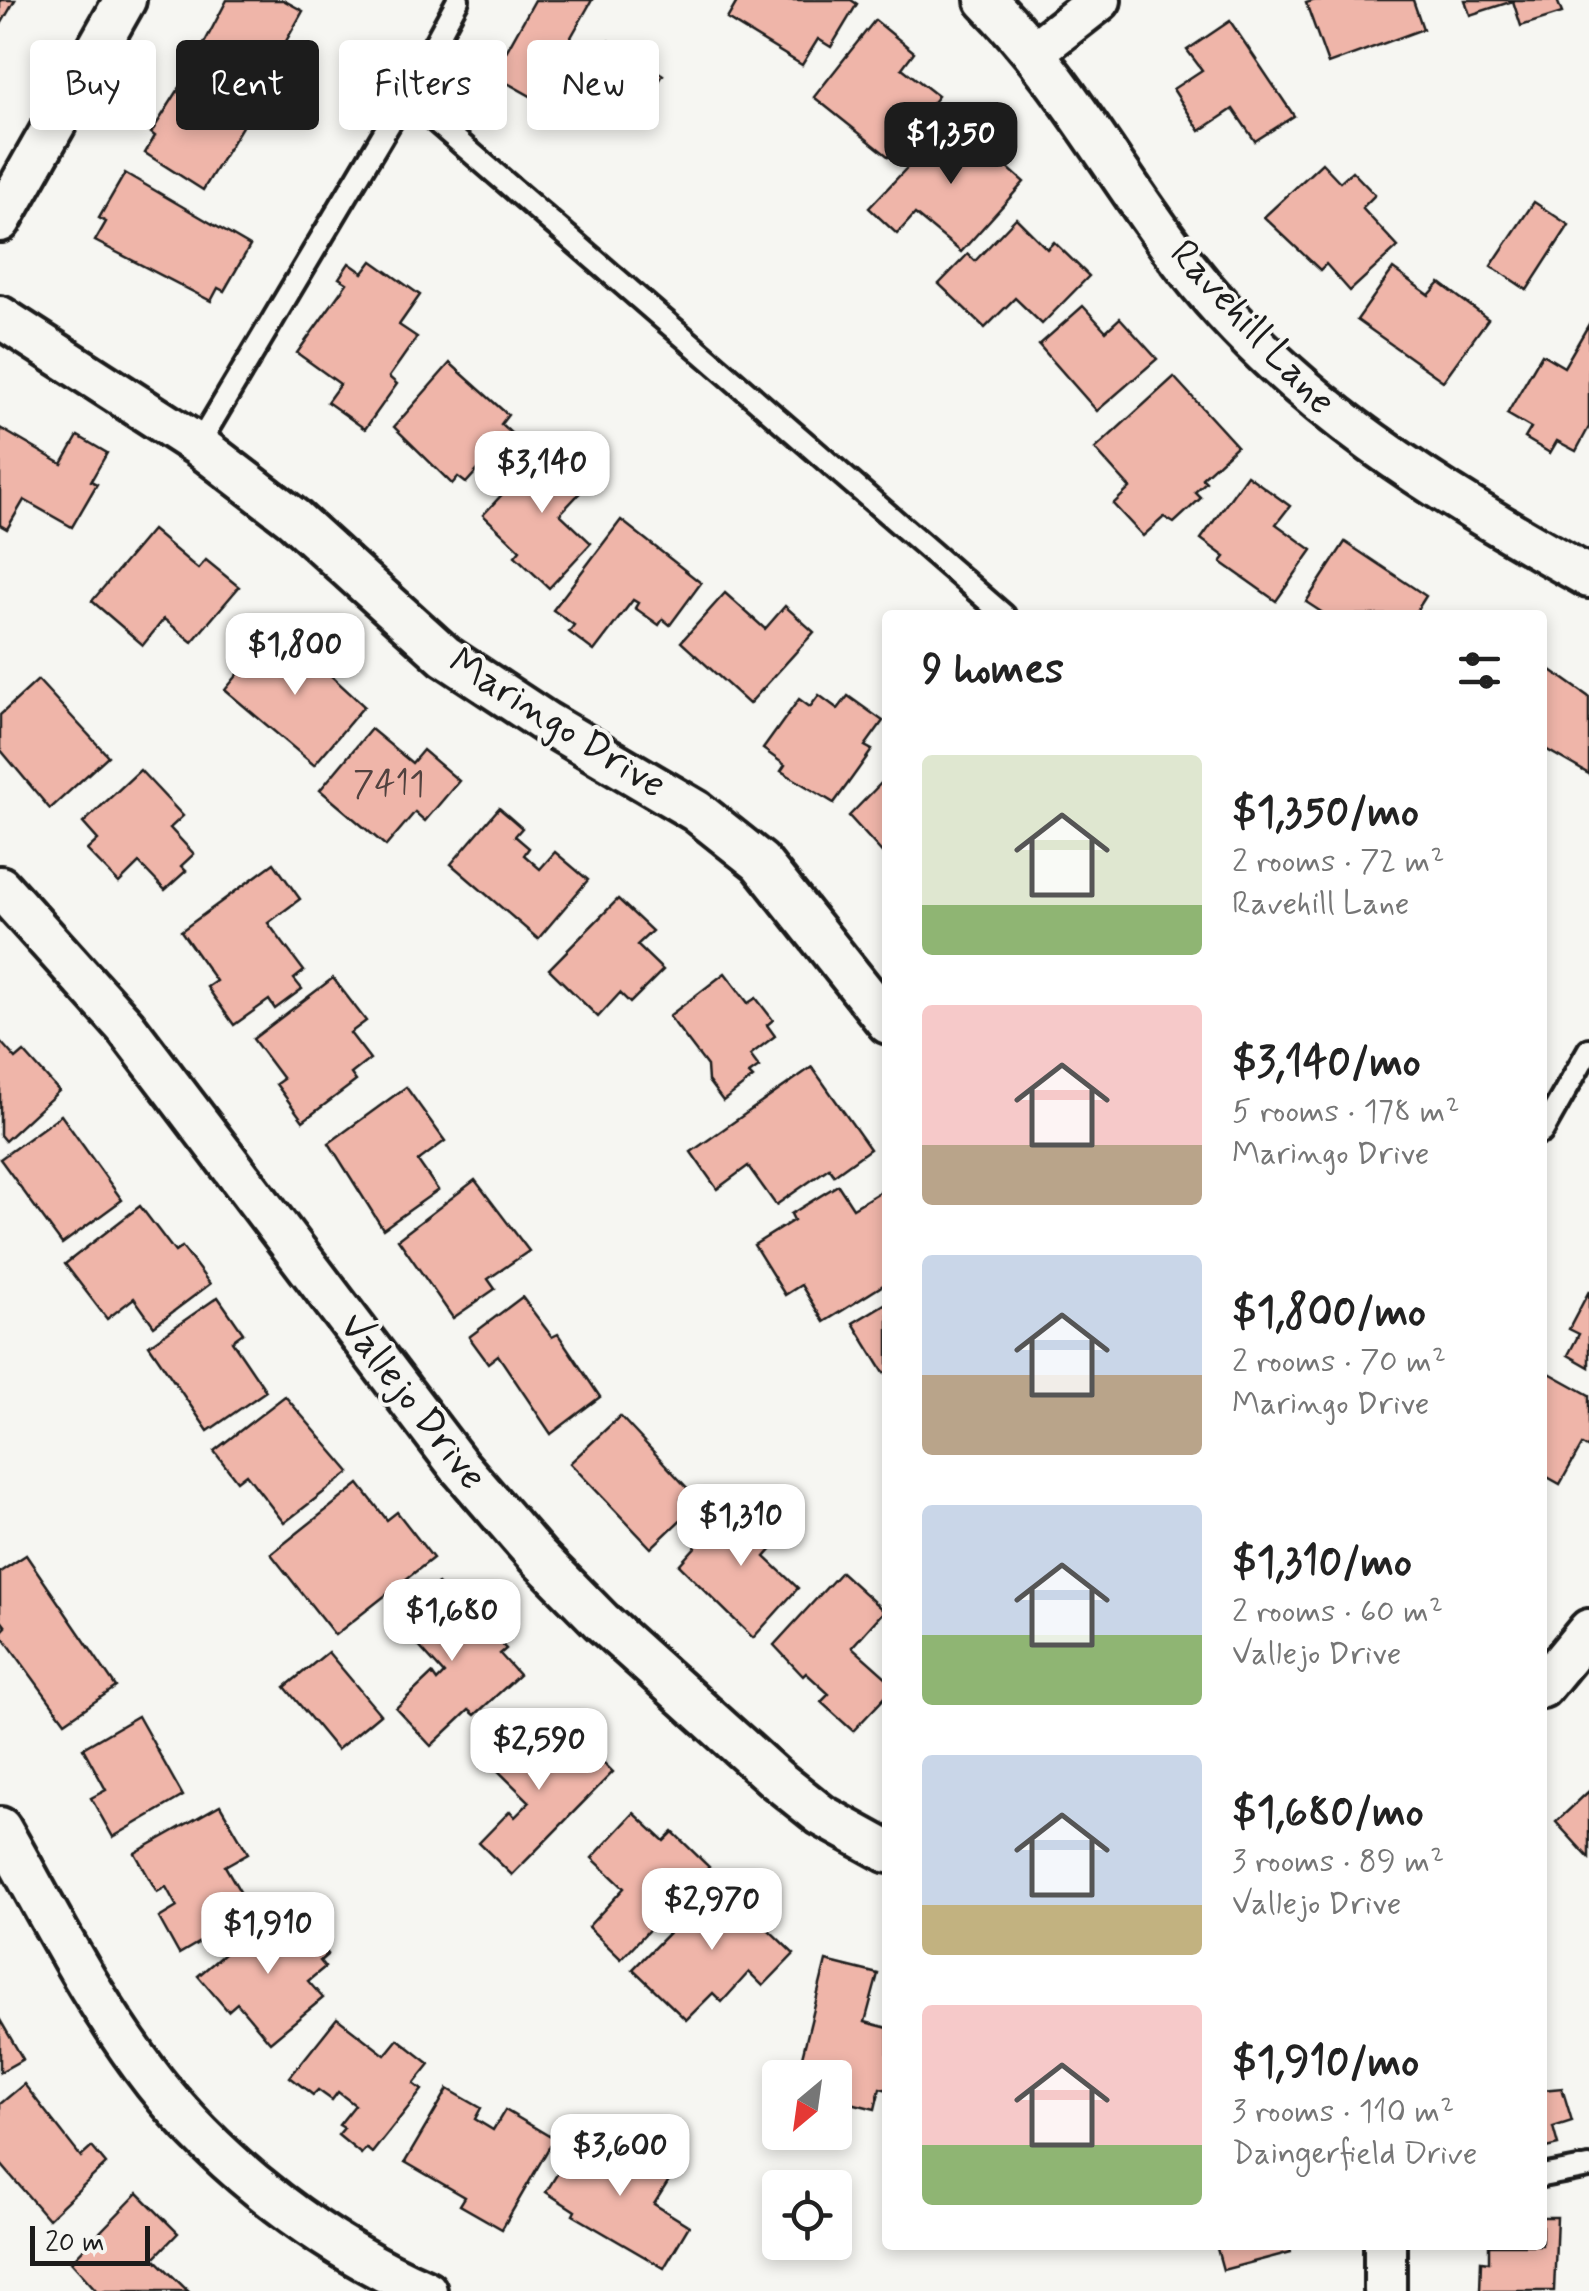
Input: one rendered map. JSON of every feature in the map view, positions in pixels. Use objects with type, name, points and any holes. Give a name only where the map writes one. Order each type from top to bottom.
[{"type":"street","points":[[0,221],[125,0]]},
{"type":"street","name":"Ravehill Lane","points":[[986,0],[1036,50],[1188,270],[1274,361],[1345,426],[1408,472],[1589,577]]},
{"type":"street","points":[[1036,50],[1100,0]]},
{"type":"street","name":"Maringo Drive","points":[[0,317],[198,445],[293,518],[445,656],[545,722],[696,811],[760,862],[882,1015]]},
{"type":"street","name":"Vallejo Drive","points":[[0,888],[125,1026],[459,1466],[537,1556],[600,1621],[776,1779],[821,1815],[882,1849]]},
{"type":"street","points":[[1547,1681],[1589,1630]]},
{"type":"street","points":[[0,1828],[88,1984],[157,2085],[252,2179],[342,2247],[426,2291]]},
{"type":"street","points":[[1385,2250],[1385,2291]]},
{"type":"lane","points":[[436,40],[458,0]]},
{"type":"lane","points":[[198,445],[386,130]]},
{"type":"lane","points":[[445,130],[998,610]]},
{"type":"lane","points":[[1547,1124],[1589,1049]]},
{"type":"lane","points":[[1547,2175],[1589,2167]]},
{"type":"building","points":[[0,0],[15,0],[0,26]]},
{"type":"building","points":[[227,0],[283,0],[303,11],[287,40],[206,40]]},
{"type":"building","points":[[535,0],[592,0],[569,40],[527,40],[527,94],[507,83],[507,50]]},
{"type":"building","points":[[738,0],[851,0],[857,4],[831,47],[818,39],[802,65],[727,19]]},
{"type":"building","points":[[1413,0],[1423,29],[1328,64],[1306,3]]},
{"type":"building","points":[[1465,0],[1557,0],[1562,13],[1521,26],[1513,1],[1470,15]]},
{"type":"building","points":[[875,20],[914,52],[902,68],[938,96],[889,157],[814,97]]},
{"type":"building","points":[[1230,21],[1294,116],[1255,141],[1233,109],[1200,131],[1173,89],[1202,70],[1187,50]]},
{"type":"building","points":[[176,94],[176,130],[240,130],[203,190],[145,153],[155,136],[151,133]]},
{"type":"building","points":[[954,118],[982,146],[989,138],[1014,162],[1008,168],[1024,182],[961,252],[915,214],[897,234],[869,208]]},
{"type":"building","points":[[1322,163],[1340,182],[1352,171],[1375,195],[1362,208],[1398,247],[1350,291],[1326,264],[1320,270],[1264,217]]},
{"type":"building","points":[[125,173],[250,246],[224,291],[218,288],[211,301],[95,241],[106,222],[99,218]]},
{"type":"building","points":[[1534,202],[1569,225],[1527,290],[1491,266]]},
{"type":"building","points":[[1016,218],[1047,249],[1054,242],[1089,276],[1042,324],[1015,298],[985,328],[939,284],[968,254],[975,261]]},
{"type":"building","points":[[372,261],[420,295],[399,325],[417,337],[389,377],[397,384],[365,429],[327,402],[340,384],[297,353],[347,283],[339,278],[349,263],[363,273]]},
{"type":"building","points":[[1393,269],[1429,295],[1440,283],[1488,319],[1443,381],[1357,320]]},
{"type":"building","points":[[1083,306],[1106,331],[1120,318],[1157,359],[1097,411],[1039,345]]},
{"type":"building","points":[[1589,324],[1589,427],[1576,451],[1557,441],[1550,453],[1525,438],[1531,428],[1507,414],[1542,354],[1564,367]]},
{"type":"building","points":[[450,363],[508,415],[501,424],[511,433],[466,483],[458,477],[452,484],[394,427]]},
{"type":"building","points":[[1174,377],[1237,446],[1202,478],[1206,482],[1195,492],[1201,498],[1174,523],[1164,517],[1143,536],[1113,504],[1130,488],[1095,449]]},
{"type":"building","points":[[0,428],[62,464],[78,436],[107,453],[91,481],[97,484],[72,527],[24,500],[7,529],[0,525]]},
{"type":"building","points":[[549,444],[590,482],[560,514],[591,543],[549,588],[515,556],[520,550],[483,515]]},
{"type":"building","points":[[1247,475],[1290,506],[1276,524],[1312,550],[1276,601],[1221,562],[1225,557],[1201,539]]},
{"type":"building","points":[[621,520],[701,583],[670,625],[663,619],[659,625],[635,608],[638,603],[633,600],[594,651],[569,632],[574,625],[553,610]]},
{"type":"building","points":[[152,530],[198,569],[206,560],[239,587],[192,642],[164,619],[143,645],[92,601]]},
{"type":"building","points":[[1345,542],[1426,596],[1417,610],[1318,610],[1306,602]]},
{"type":"building","points":[[725,593],[765,629],[785,606],[814,632],[749,704],[681,642]]},
{"type":"building","points":[[273,632],[311,664],[314,660],[364,706],[314,765],[225,690]]},
{"type":"building","points":[[1547,670],[1589,697],[1589,774],[1547,750]]},
{"type":"building","points":[[38,680],[108,756],[50,809],[0,749],[0,715]]},
{"type":"building","points":[[819,695],[838,709],[848,696],[882,720],[865,746],[872,750],[834,803],[781,771],[785,765],[763,749],[799,699],[810,707]]},
{"type":"building","points":[[371,729],[412,763],[423,750],[459,781],[425,821],[415,812],[386,846],[320,790]]},
{"type":"building","points":[[140,770],[183,816],[170,828],[194,854],[181,866],[186,871],[165,890],[139,863],[119,883],[87,850],[98,840],[83,823]]},
{"type":"building","points":[[882,782],[882,852],[849,816]]},
{"type":"building","points":[[499,808],[522,828],[515,836],[529,848],[524,855],[540,869],[555,852],[588,880],[538,939],[451,864]]},
{"type":"building","points":[[274,863],[300,899],[268,923],[304,971],[294,979],[302,989],[275,1009],[269,1000],[234,1025],[207,987],[216,981],[181,931]]},
{"type":"building","points":[[618,899],[652,931],[637,945],[663,970],[630,1003],[620,993],[598,1017],[549,969]]},
{"type":"building","points":[[725,973],[748,1003],[756,998],[773,1020],[767,1025],[775,1036],[750,1055],[759,1067],[749,1074],[753,1078],[723,1101],[708,1081],[707,1066],[669,1016]]},
{"type":"building","points":[[333,978],[366,1021],[350,1033],[370,1059],[351,1074],[356,1081],[303,1121],[276,1084],[283,1079],[253,1039]]},
{"type":"building","points":[[0,1041],[16,1059],[24,1052],[59,1091],[5,1141],[0,1135]]},
{"type":"building","points":[[812,1067],[870,1149],[834,1175],[829,1168],[776,1205],[748,1166],[717,1189],[691,1152]]},
{"type":"building","points":[[406,1087],[445,1141],[418,1161],[438,1190],[383,1229],[329,1143]]},
{"type":"building","points":[[61,1115],[122,1200],[62,1244],[0,1159]]},
{"type":"building","points":[[475,1180],[529,1251],[488,1279],[495,1289],[453,1318],[398,1239]]},
{"type":"building","points":[[838,1185],[853,1208],[882,1191],[882,1286],[824,1322],[801,1285],[785,1295],[754,1245],[794,1220],[791,1214]]},
{"type":"building","points":[[140,1206],[175,1252],[182,1247],[210,1284],[154,1326],[134,1298],[107,1319],[65,1264]]},
{"type":"building","points":[[1589,1291],[1589,1367],[1568,1355],[1579,1334],[1569,1329]]},
{"type":"building","points":[[218,1297],[243,1333],[232,1341],[266,1391],[208,1431],[149,1345]]},
{"type":"building","points":[[522,1297],[552,1337],[558,1334],[600,1397],[551,1434],[498,1355],[488,1363],[469,1337]]},
{"type":"building","points":[[882,1306],[882,1370],[853,1323]]},
{"type":"building","points":[[1547,1372],[1589,1395],[1589,1449],[1582,1445],[1560,1484],[1547,1477]]},
{"type":"building","points":[[285,1396],[350,1472],[284,1523],[246,1474],[237,1481],[214,1451]]},
{"type":"building","points":[[620,1416],[690,1491],[681,1499],[691,1510],[651,1548],[570,1463]]},
{"type":"building","points":[[359,1484],[387,1520],[397,1512],[433,1558],[335,1635],[271,1554]]},
{"type":"building","points":[[738,1500],[781,1539],[765,1557],[798,1588],[753,1638],[679,1565]]},
{"type":"building","points":[[26,1555],[116,1687],[65,1722],[0,1633],[6,1627],[0,1619],[0,1572]]},
{"type":"building","points":[[841,1572],[882,1609],[852,1647],[882,1674],[882,1700],[853,1731],[821,1702],[829,1694],[806,1673],[803,1676],[774,1645]]},
{"type":"building","points":[[438,1584],[455,1601],[458,1598],[506,1649],[500,1654],[519,1675],[475,1715],[469,1710],[431,1746],[396,1708],[432,1674],[437,1681],[444,1674],[397,1622]]},
{"type":"building","points":[[328,1652],[380,1714],[337,1750],[285,1687]]},
{"type":"building","points":[[138,1716],[183,1796],[113,1837],[91,1798],[106,1790],[83,1748]]},
{"type":"building","points":[[525,1720],[564,1758],[574,1748],[580,1755],[588,1747],[613,1772],[512,1875],[479,1843],[510,1811],[515,1817],[530,1802],[487,1760]]},
{"type":"building","points":[[1589,1791],[1589,1858],[1556,1822]]},
{"type":"building","points":[[220,1805],[248,1853],[225,1866],[242,1895],[222,1906],[232,1923],[179,1954],[159,1918],[177,1907],[166,1887],[157,1892],[135,1853]]},
{"type":"building","points":[[634,1813],[664,1841],[673,1832],[709,1867],[621,1959],[588,1927],[624,1888],[592,1858]]},
{"type":"building","points":[[719,1882],[794,1954],[763,1986],[749,1972],[722,2002],[713,1993],[686,2020],[633,1969]]},
{"type":"building","points":[[270,1915],[292,1941],[307,1928],[328,1954],[320,1961],[325,1967],[308,1981],[323,1998],[270,2042],[237,2003],[228,2011],[198,1976]]},
{"type":"building","points":[[826,1961],[878,1974],[865,2022],[882,2026],[882,2088],[875,2109],[852,2103],[852,2060],[801,2060]]},
{"type":"building","points":[[337,2018],[385,2055],[398,2039],[430,2064],[414,2084],[422,2090],[372,2153],[366,2148],[361,2154],[338,2135],[344,2128],[339,2125],[355,2105],[338,2092],[332,2100],[318,2090],[313,2095],[290,2077]]},
{"type":"building","points":[[0,2020],[23,2059],[0,2072]]},
{"type":"building","points":[[24,2084],[81,2157],[92,2147],[106,2164],[48,2219],[0,2163],[0,2104]]},
{"type":"building","points":[[1562,2088],[1572,2121],[1553,2127],[1558,2145],[1547,2148],[1547,2090]]},
{"type":"building","points":[[448,2089],[481,2108],[475,2119],[493,2130],[505,2110],[554,2139],[502,2229],[460,2205],[465,2197],[405,2162]]},
{"type":"building","points":[[580,2137],[616,2159],[626,2145],[673,2174],[654,2204],[689,2226],[664,2268],[573,2215],[575,2211],[546,2192]]},
{"type":"building","points":[[138,2193],[178,2233],[154,2258],[188,2291],[97,2291],[71,2262]]},
{"type":"building","points":[[1547,2217],[1557,2217],[1554,2291],[1480,2291],[1481,2261],[1489,2262],[1489,2250],[1547,2250]]},
{"type":"building","points":[[1217,2250],[1291,2252],[1223,2270]]}]
